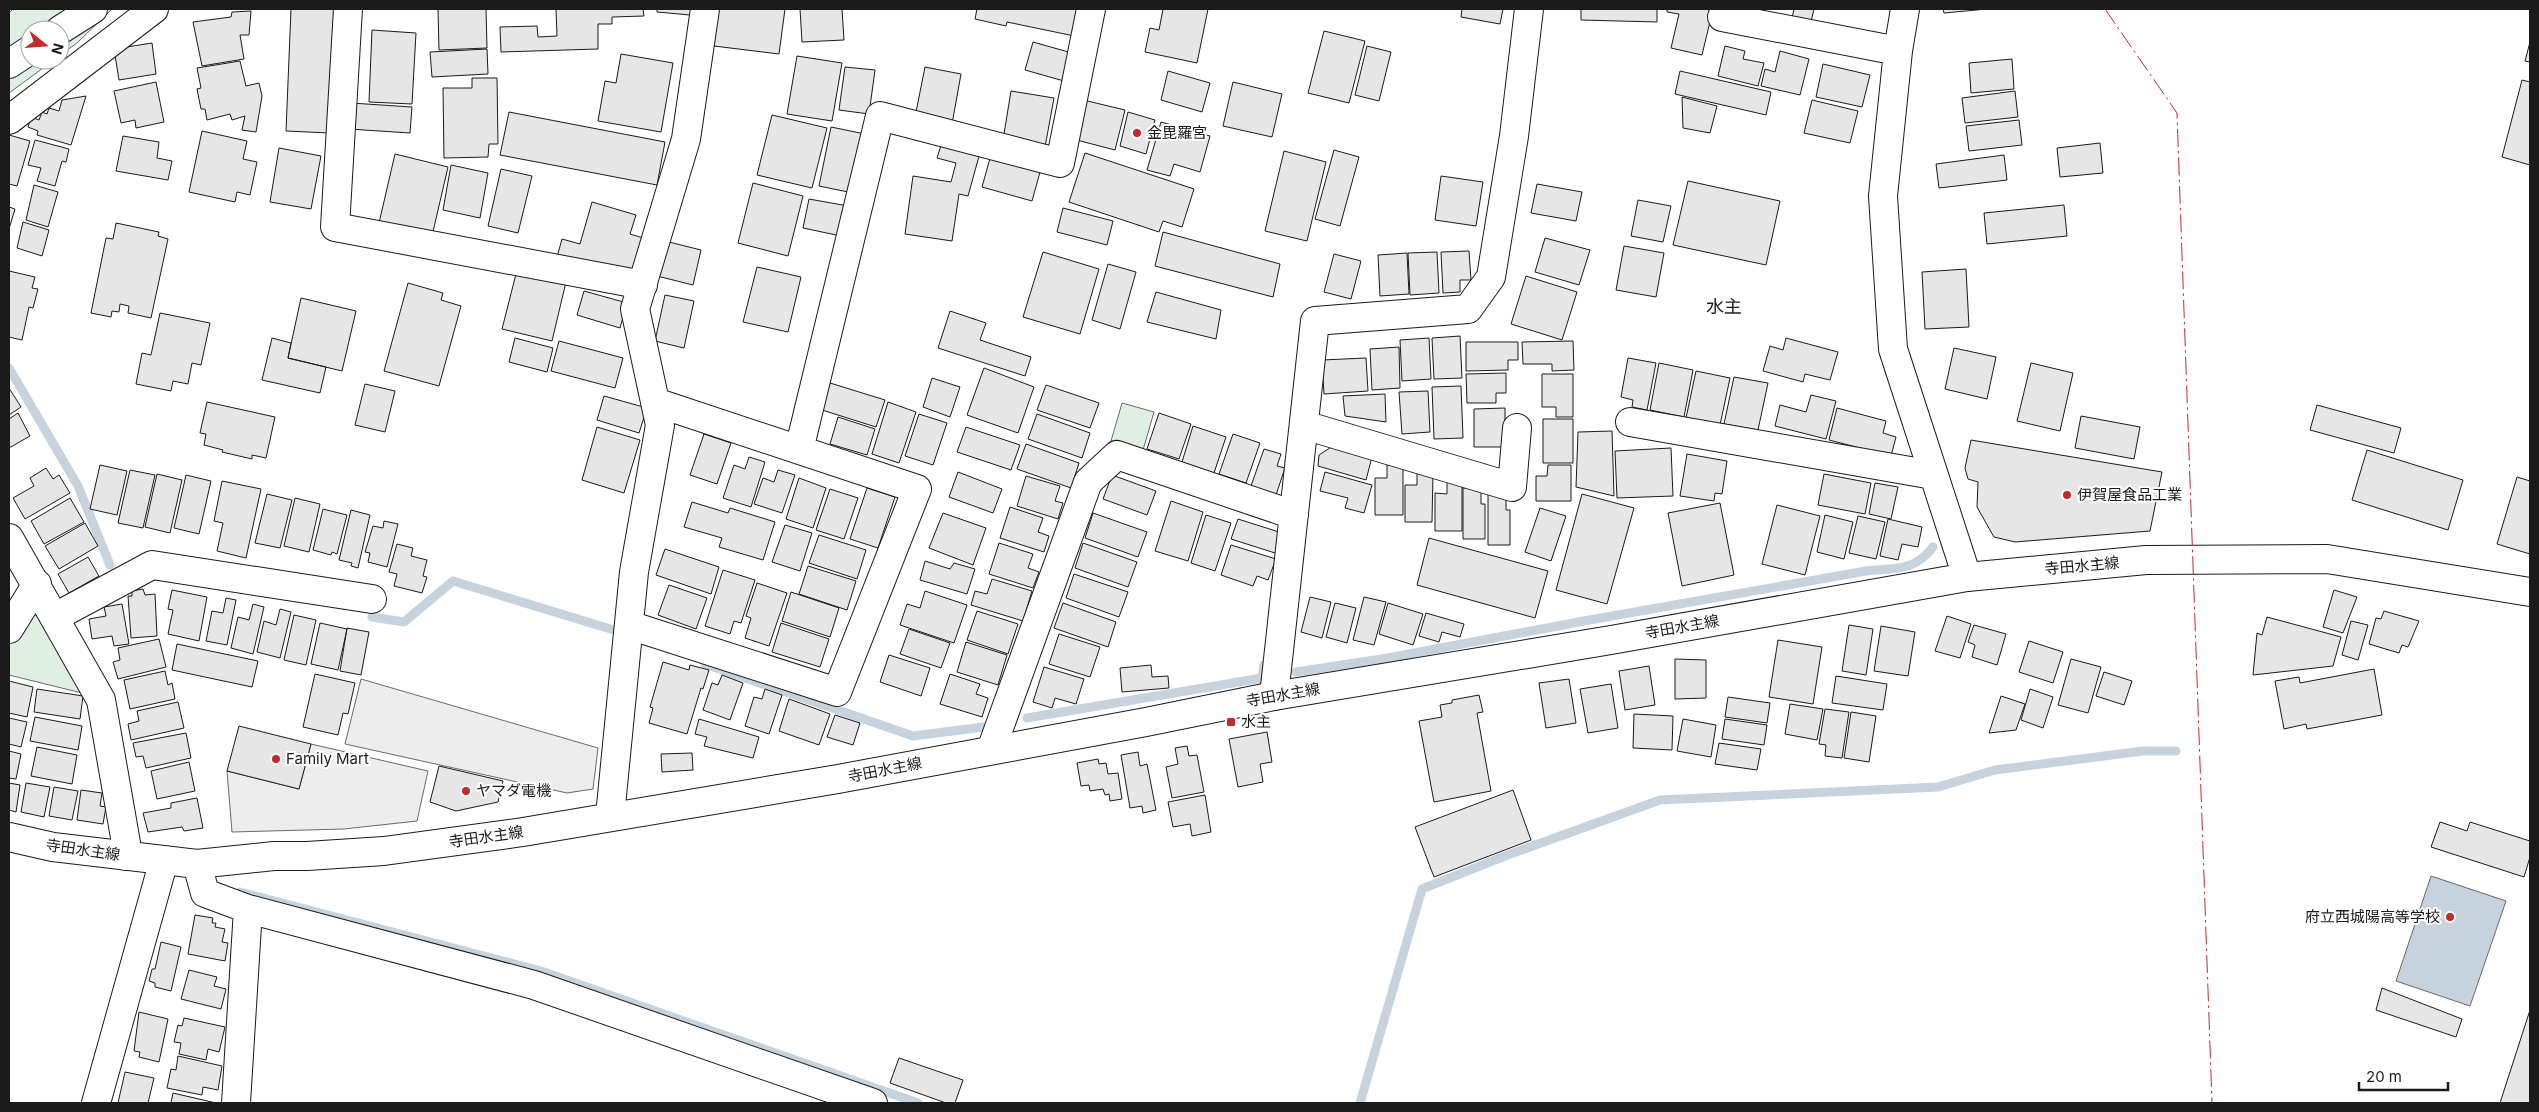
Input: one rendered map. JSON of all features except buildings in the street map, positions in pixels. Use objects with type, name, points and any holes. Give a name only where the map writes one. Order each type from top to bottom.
[{"type":"street","points":[[70,23],[92,9]]},
{"type":"street","points":[[9,120],[154,9]]},
{"type":"street","points":[[348,9],[335,227],[643,285]]},
{"type":"street","points":[[610,816],[634,572],[660,424],[635,309],[686,140],[705,9]]},
{"type":"street","points":[[798,450],[880,116],[1060,163],[1091,9]]},
{"type":"street","points":[[1274,696],[1315,321],[1468,309],[1491,277],[1514,136],[1529,9]]},
{"type":"street","points":[[1906,9],[1898,51],[1883,196],[1893,349],[1967,577]]},
{"type":"street","points":[[1722,17],[1898,51]]},
{"type":"street","points":[[9,64],[20,57]]},
{"type":"street","points":[[629,625],[837,692],[917,489],[655,402]]},
{"type":"street","points":[[1630,422],[1933,475]]},
{"type":"street","points":[[1304,425],[1512,487],[1517,428]]},
{"type":"street","points":[[991,750],[1088,482],[1117,455],[1294,515]]},
{"type":"street","points":[[9,538],[37,584],[101,700],[126,843],[126,856]]},
{"type":"street","name":"寺田水主線","points":[[9,837],[53,847],[198,864],[274,856],[307,856],[384,850],[523,832],[838,779],[1274,696],[1611,640],[1967,577],[2146,560],[2327,559],[2530,592]]},
{"type":"street","points":[[55,617],[152,565],[372,599]]},
{"type":"street","points":[[9,629],[37,584]]},
{"type":"street","points":[[96,1103],[164,860]]},
{"type":"street","points":[[198,864],[205,893],[248,909],[534,985],[873,1103]]},
{"type":"street","points":[[236,1103],[248,909]]},
{"type":"green space","points":[[13,9],[68,9],[52,20],[20,20],[20,41],[9,49],[9,13]]},
{"type":"green space","points":[[100,9],[112,9],[70,48],[70,27]]},
{"type":"green space","points":[[20,62],[20,70],[40,70],[9,93],[9,64]]},
{"type":"green space","points":[[1122,403],[1154,412],[1143,450],[1111,441]]},
{"type":"green space","points":[[27,613],[42,616],[86,694],[9,675],[9,643]]},
{"type":"shaded area","points":[[361,679],[598,748],[593,789],[567,793],[345,744]]},
{"type":"shaded area","points":[[311,744],[428,771],[417,821],[344,829],[232,832],[227,771],[299,789]]},
{"type":"shaded area","points":[[2431,876],[2506,901],[2470,1006],[2396,981]]},
{"type":"waterway","points":[[9,368],[78,486],[110,565]]},
{"type":"waterway","points":[[1296,672],[1388,658],[1866,571],[1894,569],[1911,565],[1926,555],[1933,547]]},
{"type":"waterway","points":[[372,617],[404,622],[453,581],[617,631]]},
{"type":"waterway","points":[[705,664],[913,736],[984,727]]},
{"type":"waterway","points":[[1027,718],[1262,678],[1264,665]]},
{"type":"waterway","points":[[1360,1103],[1422,889],[1505,856],[1660,800],[1938,787],[1995,770],[2143,751],[2176,751]]},
{"type":"waterway","points":[[240,892],[541,971],[918,1103]]},
{"type":"power","points":[[2105,9],[2177,113],[2212,1103]]},
{"type":"place","name":"金毘羅宮","points":[[1137,133]]},
{"type":"place","name":"伊賀屋食品工業","points":[[2067,495]]},
{"type":"place","name":"水主","points":[[1231,722]]},
{"type":"place","name":"Family Mart","points":[[276,759]]},
{"type":"place","name":"ヤマダ電機","points":[[466,791]]},
{"type":"place","name":"府立西城陽高等学校","points":[[2450,917]]},
{"type":"district","name":"水主","points":[[1724,307]]}]
